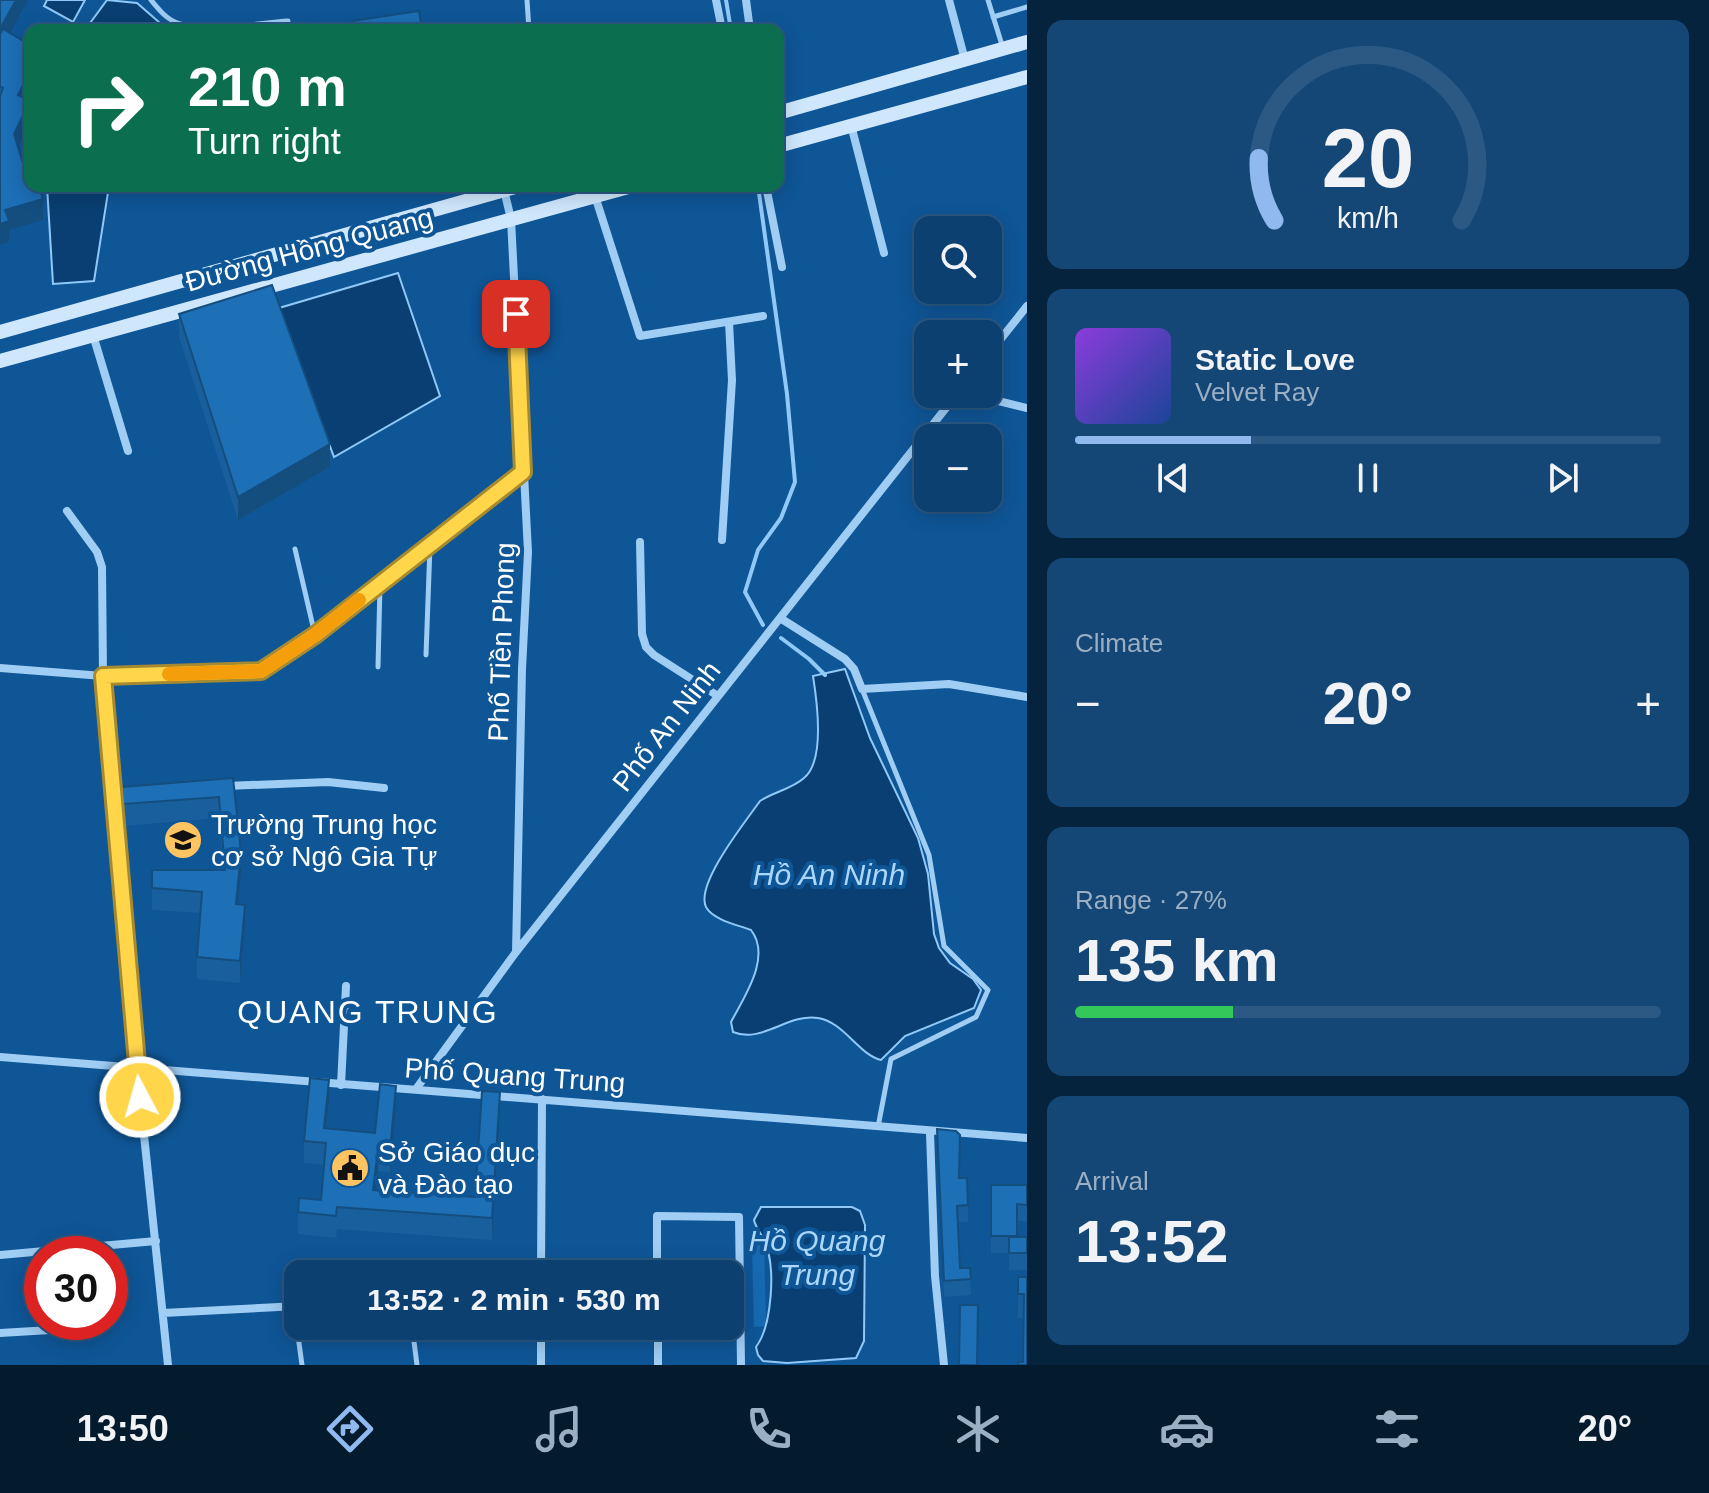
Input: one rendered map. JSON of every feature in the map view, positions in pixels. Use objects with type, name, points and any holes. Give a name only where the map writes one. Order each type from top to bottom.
[{"type":"street","points":[[716,0],[721,24]]},
{"type":"street","points":[[746,0],[749,24]]},
{"type":"street","points":[[949,0],[965,60]]},
{"type":"street","points":[[784,111],[1027,42]]},
{"type":"street","points":[[784,144],[1027,77]]},
{"type":"street","points":[[851,125],[884,253]]},
{"type":"street","name":"Đường Hồng Quang","points":[[0,332],[497,192]]},
{"type":"street","name":"Phố Tiền Phong","points":[[511,192],[528,552],[522,669],[516,952]]},
{"type":"street","name":"Đường Hồng Quang","points":[[0,361],[610,192]]},
{"type":"street","points":[[767,192],[782,267]]},
{"type":"street","points":[[595,196],[640,336],[763,316]]},
{"type":"street","points":[[329,240],[336,268]]},
{"type":"street","points":[[1002,337],[1027,306]]},
{"type":"street","points":[[722,540],[732,380],[729,322]]},
{"type":"street","points":[[17,328],[23,355]]},
{"type":"street","points":[[93,335],[128,451]]},
{"type":"street","points":[[1002,402],[1027,408]]},
{"type":"street","name":"Phố An Ninh","points":[[416,1089],[516,952],[946,408]]},
{"type":"street","points":[[67,511],[100,558],[103,676],[137,1068],[168,1365]]},
{"type":"street","points":[[640,542],[642,634],[646,647],[718,696]]},
{"type":"street","points":[[780,618],[845,659],[854,669],[862,689],[949,684],[1027,697]]},
{"type":"street","points":[[0,668],[103,676]]},
{"type":"street","points":[[220,786],[328,782],[384,788]]},
{"type":"street","points":[[113,791],[128,791]]},
{"type":"street","points":[[341,1085],[346,986]]},
{"type":"street","name":"Phố Quang Trung","points":[[0,1057],[930,1133],[1027,1138]]},
{"type":"street","points":[[540,1260],[542,1099]]},
{"type":"street","points":[[930,1133],[935,1276],[944,1365]]},
{"type":"street","points":[[657,1260],[657,1216],[739,1217],[740,1260]]},
{"type":"street","points":[[128,1244],[156,1241]]},
{"type":"street","points":[[0,1255],[24,1254]]},
{"type":"street","points":[[163,1313],[284,1307]]},
{"type":"street","points":[[0,1333],[24,1332]]},
{"type":"street","points":[[541,1340],[541,1365]]},
{"type":"street","points":[[658,1340],[658,1365]]},
{"type":"street","points":[[741,1340],[741,1365]]},
{"type":"lane","points":[[151,0],[177,24]]},
{"type":"lane","points":[[527,0],[529,24]]},
{"type":"lane","points":[[988,0],[1003,49]]},
{"type":"lane","points":[[993,17],[1027,7]]},
{"type":"lane","points":[[244,24],[288,21]]},
{"type":"lane","points":[[103,676],[261,671],[315,635],[523,472]]},
{"type":"lane","points":[[426,655],[430,545]]},
{"type":"lane","points":[[295,549],[315,635]]},
{"type":"lane","points":[[378,667],[380,584]]},
{"type":"lane","points":[[862,689],[929,855],[944,946],[988,990],[976,1017],[891,1059],[878,1127]]},
{"type":"lane","points":[[299,1340],[302,1365]]},
{"type":"lane","points":[[414,1340],[417,1365]]},
{"type":"shaded area","points":[[764,1244],[766,1326],[754,1327],[752,1245]]},
{"type":"water","points":[[47,0],[85,0],[73,22],[44,6]]},
{"type":"water","points":[[107,0],[137,3],[161,24],[89,24]]},
{"type":"water","points":[[47,192],[108,192],[94,281],[53,284]]},
{"type":"water","points":[[398,273],[440,396],[334,457],[279,308]]},
{"type":"water","name":"Hồ An Ninh","points":[[845,669],[870,738],[918,838],[928,874],[934,934],[939,948],[950,963],[973,979],[981,990],[974,1008],[905,1036],[881,1060],[866,1052],[836,1026],[818,1018],[796,1020],[754,1034],[733,1032],[731,1022],[754,977],[759,952],[757,941],[751,930],[709,912],[705,897],[724,853],[760,801],[799,782],[811,770],[818,730],[813,676]]},
{"type":"water","name":"Hồ Quang Trung","points":[[761,1207],[852,1207],[860,1211],[865,1225],[864,1341],[856,1358],[787,1363],[763,1361],[758,1355],[756,1347],[766,1325],[771,1296],[768,1253],[754,1220]]},
{"type":"building","points":[[0,0],[16,0],[0,29]]},
{"type":"building","points":[[419,11],[421,24],[353,24],[352,21]]},
{"type":"building","points":[[3,29],[24,41],[24,83],[18,95],[24,98],[24,113],[14,134],[24,163],[24,192],[41,192],[43,199],[5,210],[9,221],[0,224],[0,96],[3,88],[0,86],[0,34]]},
{"type":"building","points":[[272,285],[330,444],[238,497],[179,314]]},
{"type":"building","points":[[233,778],[241,852],[236,904],[245,905],[240,961],[197,957],[202,892],[152,888],[152,870],[225,870],[219,797],[123,804],[122,787]]},
{"type":"building","points":[[310,1078],[329,1080],[324,1128],[375,1133],[380,1084],[396,1086],[390,1150],[378,1149],[373,1190],[475,1197],[482,1091],[500,1092],[492,1218],[337,1207],[336,1216],[298,1212],[299,1198],[321,1200],[326,1143],[304,1141]]},
{"type":"building","points":[[937,1129],[956,1131],[960,1135],[959,1178],[967,1178],[968,1205],[957,1206],[960,1268],[970,1268],[971,1279],[944,1281]]},
{"type":"building","points":[[991,1185],[1027,1185],[1027,1205],[1017,1204],[1017,1236],[991,1236]]},
{"type":"building","points":[[1009,1237],[1027,1237],[1027,1253],[1009,1253]]},
{"type":"building","points":[[1018,1277],[1027,1277],[1027,1365],[1018,1365],[1018,1362],[1023,1362],[1024,1294],[1018,1294]]},
{"type":"building","points":[[960,1305],[978,1305],[977,1365],[959,1365]]},
{"type":"waterway","points":[[726,0],[730,24]]},
{"type":"waterway","points":[[759,192],[787,394],[795,482],[781,518],[758,550],[745,592],[763,625]]},
{"type":"waterway","points":[[781,638],[825,675]]},
{"type":"slow traffic","points":[[169,674],[261,671],[315,635],[359,600]]},
{"type":"place","name":"Trường Trung học cơ sở Ngô Gia Tự","points":[[183,840]]},
{"type":"place","name":"Sở Giáo dục và Đào tạo","points":[[350,1168]]},
{"type":"district","name":"QUANG TRUNG","points":[[368,1012]]},
{"type":"route","points":[[140,1097],[103,676],[261,671],[315,635],[523,472],[516,314]]}]
